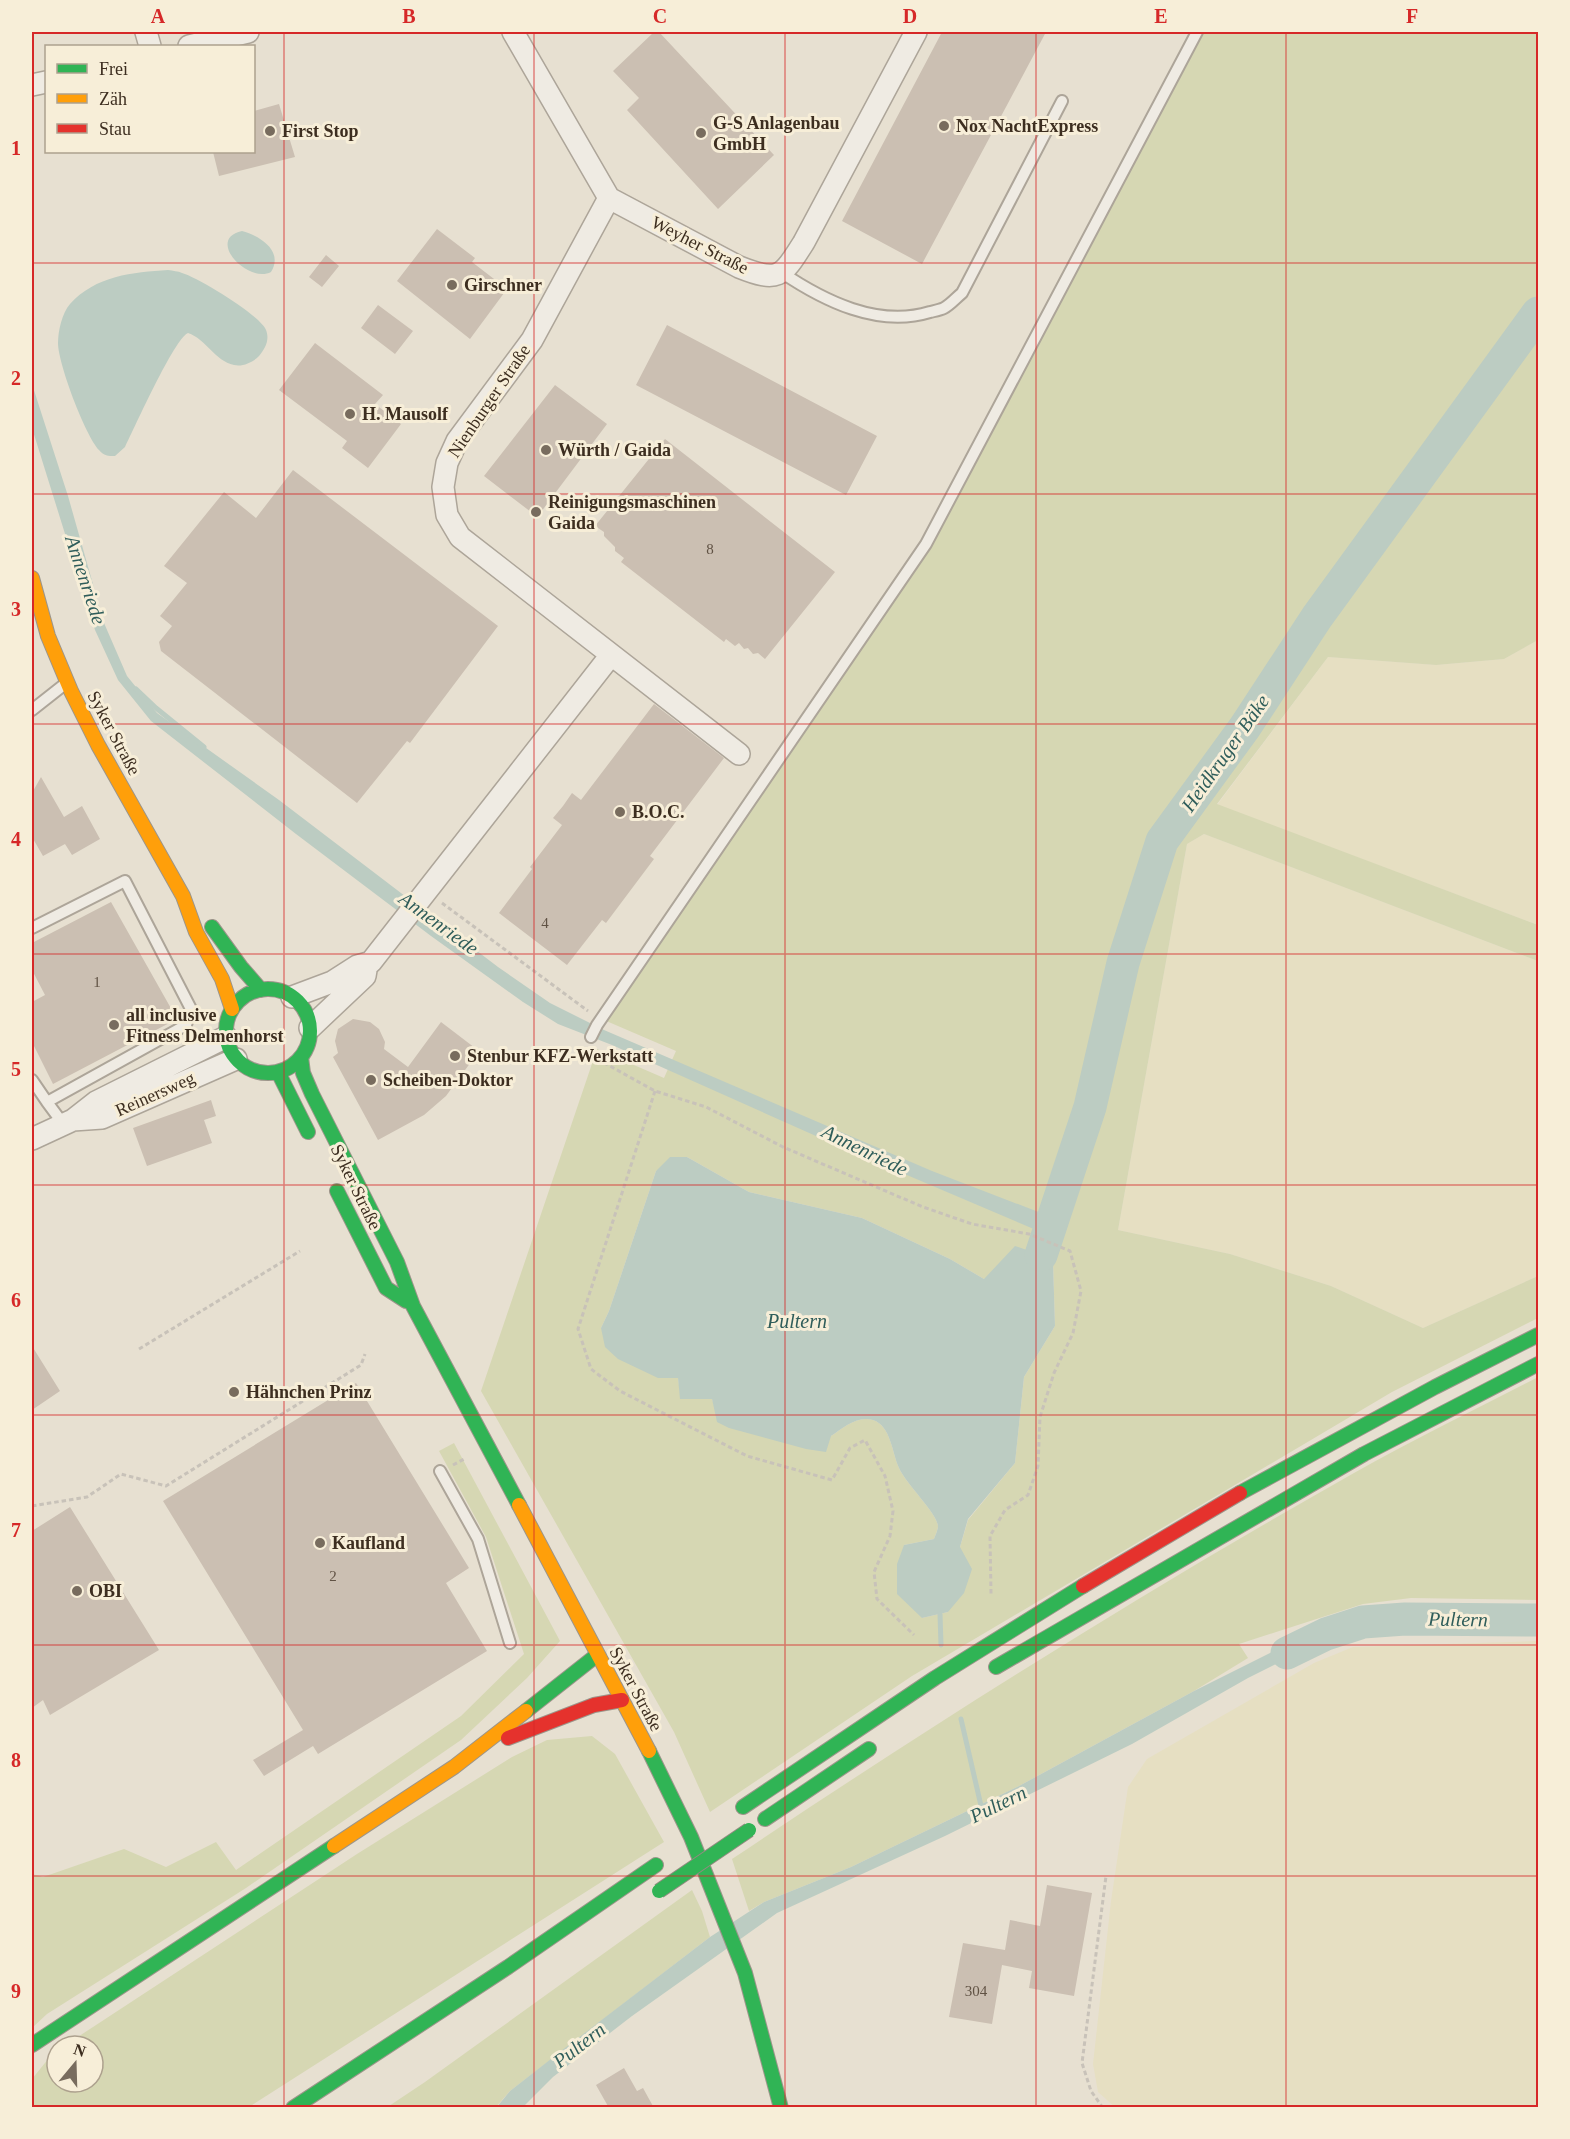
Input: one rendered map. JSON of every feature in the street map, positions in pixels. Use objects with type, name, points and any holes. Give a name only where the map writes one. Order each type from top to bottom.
[{"type":"main road","name":"Syker Straße","points":[[32,578],[48,636],[67,682],[98,746],[183,896],[196,932],[222,979],[232,1009]]},
{"type":"main road","name":"Syker Straße","points":[[183,896],[211,925],[241,967],[261,990]]},
{"type":"main road","points":[[261,990],[277,990],[292,997],[304,1011],[310,1028],[308,1044],[301,1058],[278,1072],[266,1073],[244,1066],[236,1059],[226,1037],[226,1022],[232,1009],[249,993],[261,990]]},
{"type":"main road","name":"Syker Straße","points":[[301,1058],[303,1073],[312,1094],[397,1262],[413,1306],[451,1374],[675,1802],[716,1897],[745,1973],[781,2108]]},
{"type":"main road","name":"Syker Straße","points":[[278,1072],[313,1141]]},
{"type":"main road","name":"Syker Straße","points":[[331,1178],[386,1288],[413,1306]]},
{"type":"main road","points":[[738,1810],[863,1726],[1166,1536],[1310,1452],[1452,1377],[1539,1335]]},
{"type":"main road","points":[[984,1674],[1364,1454],[1539,1364]]},
{"type":"main road","points":[[32,2045],[454,1767],[597,1655]]},
{"type":"main road","points":[[478,1749],[594,1705],[622,1700]]},
{"type":"main road","points":[[655,1894],[884,1740]]},
{"type":"main road","points":[[685,1846],[705,1833]]},
{"type":"main road","points":[[294,2108],[508,1967],[661,1862]]},
{"type":"main road","points":[[32,2055],[56,2030]]},
{"type":"street","points":[[193,45],[248,32]]},
{"type":"street","points":[[513,32],[609,198]]},
{"type":"street","points":[[781,272],[788,267],[804,242],[916,32]]},
{"type":"street","name":"Weyher Straße","points":[[609,198],[739,267],[761,276],[774,277],[781,272]]},
{"type":"street","name":"Nienburger Straße","points":[[609,198],[532,340],[457,441],[447,463],[443,487],[447,515],[460,537],[739,754]]},
{"type":"street","points":[[292,997],[332,982],[357,966],[367,964],[379,953],[610,655]]},
{"type":"street","points":[[310,1028],[365,976],[367,964]]},
{"type":"street","name":"Reinersweg","points":[[32,1139],[68,1123],[96,1102],[226,1037]]},
{"type":"street","name":"Reinersweg","points":[[68,1123],[102,1118],[236,1059]]},
{"type":"lane","points":[[591,1037],[927,544],[1197,32]]},
{"type":"lane","points":[[781,272],[820,294],[862,313],[887,317],[915,317],[944,309],[962,293],[1062,101]]},
{"type":"lane","points":[[32,710],[67,682]]},
{"type":"lane","points":[[32,928],[125,881],[191,1009],[186,1025],[47,1102]]},
{"type":"lane","points":[[32,1080],[47,1102],[68,1123]]},
{"type":"lane","points":[[440,1471],[478,1539],[510,1643]]},
{"type":"path","points":[[422,896],[600,1021]]},
{"type":"path","points":[[591,1037],[599,1060],[655,1090],[706,1107],[783,1147],[923,1207],[972,1224],[1029,1234],[1070,1251],[1082,1291],[1073,1333],[1054,1373],[1040,1417],[1038,1466],[1029,1495],[1005,1510],[990,1536],[991,1594]]},
{"type":"path","points":[[655,1090],[578,1329],[591,1369],[620,1391],[747,1456],[832,1480],[850,1448],[865,1440],[885,1476],[893,1511],[891,1536],[874,1572],[877,1599],[914,1635]]},
{"type":"path","points":[[139,1349],[300,1251]]},
{"type":"path","points":[[32,1506],[87,1497],[121,1474],[166,1486],[361,1365],[364,1354]]},
{"type":"path","points":[[440,1471],[488,1448]]},
{"type":"path","points":[[1103,2108],[1090,2091],[1082,2063],[1106,1876]]},
{"type":"shaded area","points":[[1538,640],[1538,925],[1217,805],[1328,657],[1436,665],[1504,659]]},
{"type":"shaded area","points":[[1204,834],[1538,961],[1538,1276],[1423,1328],[1331,1286],[1230,1254],[1118,1230],[1187,844]]},
{"type":"shaded area","points":[[1538,1641],[1538,2107],[1116,2108],[1098,2092],[1093,2064],[1111,1901],[1128,1787],[1147,1759],[1314,1663],[1353,1647]]},
{"type":"green space","points":[[1202,32],[1538,32],[1538,307],[1315,615],[1256,706],[1179,811],[1185,816],[1263,705],[1318,621],[1538,318],[1538,640],[1504,659],[1436,665],[1328,657],[1217,804],[1538,925],[1538,961],[1204,834],[1187,844],[1118,1230],[1230,1254],[1331,1286],[1423,1328],[1538,1276],[1538,1318],[1392,1392],[912,1676],[710,1812],[674,1732],[481,1391],[597,1049],[664,1078],[676,1051],[604,1020],[919,561]],"holes":[[[687,1157],[749,1192],[862,1218],[950,1259],[984,1279],[1053,1261],[1055,1326],[1024,1377],[1015,1463],[968,1520],[960,1547],[948,1612],[922,1618],[904,1545],[934,1539],[938,1526],[932,1514],[903,1475],[887,1434],[879,1423],[861,1419],[850,1423],[831,1436],[716,1411],[712,1399],[681,1399],[678,1378],[601,1328],[609,1311],[656,1171]]]},
{"type":"green space","points":[[1538,1377],[1538,1600],[1411,1598],[1363,1604],[1239,1644],[1248,1658],[1194,1691],[1019,1786],[851,1867],[764,1902],[749,1911],[732,1859],[962,1709],[1117,1612],[1274,1518],[1377,1460]]},
{"type":"green space","points":[[454,1443],[560,1641],[527,1678],[461,1740],[246,1888],[47,2014],[32,2028],[32,1874],[43,1877],[124,1849],[166,1867],[216,1842],[236,1870],[461,1716],[524,1654],[486,1537],[439,1451]]},
{"type":"green space","points":[[592,1736],[615,1754],[664,1842],[249,2107],[32,2108],[32,2079],[45,2063],[45,2094],[105,2094],[105,2034],[82,2034],[357,1854],[512,1757],[547,1740]]},
{"type":"green space","points":[[692,1890],[702,1911],[710,1937],[510,2091],[496,2107],[386,2108],[425,2082]]},
{"type":"water","points":[[242,231],[263,241],[272,251],[274,264],[271,272],[262,274],[252,272],[234,259],[229,251],[228,242],[232,236]]},
{"type":"water","points":[[168,270],[190,276],[253,315],[266,330],[266,344],[254,360],[244,365],[234,365],[221,359],[200,340],[188,333],[165,366],[125,447],[115,456],[106,455],[99,450],[87,430],[62,366],[58,343],[63,317],[70,304],[80,295],[103,281],[128,274]]},
{"type":"water","points":[[32,384],[68,496],[104,623],[127,676],[157,713],[279,800],[498,967],[550,1003],[604,1030],[932,1171],[1054,1218],[1048,1235],[834,1144],[612,1045],[558,1024],[523,1002],[431,936],[151,721],[118,680],[95,630],[32,428]]},
{"type":"water","name":"Pultern","points":[[670,1157],[687,1157],[749,1192],[862,1218],[950,1259],[984,1279],[1015,1246],[1053,1261],[1055,1326],[1024,1377],[1015,1463],[968,1519],[960,1547],[972,1569],[964,1593],[948,1612],[922,1618],[897,1594],[897,1564],[904,1545],[934,1539],[938,1526],[932,1514],[903,1475],[887,1434],[879,1423],[861,1419],[850,1423],[831,1436],[826,1452],[806,1449],[729,1428],[717,1422],[712,1399],[680,1399],[678,1378],[658,1378],[618,1359],[605,1347],[601,1328],[609,1311],[656,1171]]},
{"type":"water","points":[[1326,1634],[1308,1648],[1248,1678],[1132,1744],[945,1836],[777,1913],[632,2016],[553,2077],[523,2107],[496,2108],[510,2091],[565,2048],[710,1937],[764,1902],[851,1867],[1019,1786],[1194,1691],[1300,1638]]},
{"type":"building","name":"G-S Anlagenbau GmbH","points":[[654,32],[659,32],[774,155],[718,209],[627,110],[639,98],[613,71]]},
{"type":"building","name":"Nox NachtExpress","points":[[942,32],[1046,32],[922,264],[842,221]]},
{"type":"building","name":"First Stop","points":[[279,104],[295,157],[219,176],[213,153],[255,153],[255,111]]},
{"type":"building","name":"Girschner","points":[[437,229],[475,258],[472,262],[507,289],[470,339],[397,281]]},
{"type":"building","points":[[326,255],[339,266],[322,287],[309,277]]},
{"type":"building","points":[[378,305],[413,331],[395,354],[361,328]]},
{"type":"building","points":[[667,325],[877,436],[846,495],[636,385]]},
{"type":"building","name":"H. Mausolf","points":[[315,343],[383,395],[375,404],[401,424],[368,468],[342,448],[347,441],[279,390]]},
{"type":"building","name":"Würth / Gaida","points":[[555,385],[607,424],[541,512],[531,512],[484,476]]},
{"type":"building","points":[[665,439],[835,572],[765,659],[758,653],[753,654],[748,648],[744,649],[739,643],[735,646],[726,639],[724,642],[621,562],[624,558],[615,551],[615,547],[604,536],[604,532],[595,526]]},
{"type":"building","points":[[293,470],[498,626],[410,743],[407,741],[357,803],[161,651],[159,642],[172,626],[160,616],[187,583],[164,566],[224,492],[256,518]]},
{"type":"building","name":"B.O.C.","points":[[654,704],[724,758],[650,856],[654,859],[606,923],[602,920],[567,965],[499,913],[562,825],[553,818],[572,793],[581,800]]},
{"type":"building","points":[[41,777],[64,817],[82,806],[100,839],[72,855],[65,844],[43,856],[32,837],[32,793]]},
{"type":"building","points":[[111,902],[177,1019],[53,1084],[32,1042],[32,1002],[45,995],[32,970],[32,943]]},
{"type":"building","points":[[353,1019],[370,1022],[379,1029],[385,1042],[384,1049],[408,1067],[441,1022],[479,1051],[446,1096],[424,1115],[378,1140],[333,1057],[338,1053],[335,1041],[338,1029]]},
{"type":"building","points":[[211,1100],[216,1116],[204,1120],[212,1143],[147,1166],[133,1128]]},
{"type":"building","points":[[32,1346],[60,1391],[32,1410]]},
{"type":"building","points":[[356,1383],[469,1568],[446,1583],[487,1651],[318,1754],[313,1746],[264,1776],[253,1760],[303,1730],[163,1501]]},
{"type":"building","name":"OBI","points":[[70,1507],[159,1650],[50,1715],[43,1700],[32,1708],[32,1531]]},
{"type":"building","points":[[1047,1885],[1092,1893],[1074,1996],[1029,1988],[1032,1971],[1002,1965],[992,2024],[949,2017],[963,1943],[1005,1950],[1010,1920],[1040,1926]]},
{"type":"building","points":[[624,2068],[637,2091],[643,2088],[654,2108],[609,2108],[596,2085]]},
{"type":"waterway","name":"Heidkruger Bäke","points":[[1041,1255],[1090,1107],[1123,963],[1162,841],[1245,727],[1317,617],[1538,313]]},
{"type":"waterway","name":"Annenriede","points":[[136,689],[204,747]]},
{"type":"waterway","points":[[940,1614],[941,1645]]},
{"type":"waterway","name":"Pultern","points":[[1287,1653],[1326,1634],[1363,1622],[1405,1619],[1538,1620]]},
{"type":"waterway","points":[[961,1719],[982,1810]]},
{"type":"traffic: fast","points":[[212,927],[261,990]]},
{"type":"traffic: fast","points":[[268,989],[284,992],[303,1008],[310,1031],[307,1047],[291,1066],[268,1073],[252,1070],[233,1054],[226,1031],[229,1015],[245,996],[268,989]]},
{"type":"traffic: fast","points":[[301,1057],[303,1073],[312,1094],[397,1262],[413,1306],[519,1505]]},
{"type":"traffic: fast","points":[[278,1072],[308,1132]]},
{"type":"traffic: fast","points":[[337,1191],[386,1288],[406,1301]]},
{"type":"traffic: fast","points":[[1240,1493],[1435,1387],[1538,1335]]},
{"type":"traffic: fast","points":[[996,1667],[1364,1454],[1538,1364]]},
{"type":"traffic: fast","points":[[743,1807],[935,1678],[1083,1586]]},
{"type":"traffic: fast","points":[[526,1711],[597,1655]]},
{"type":"traffic: fast","points":[[765,1819],[869,1749]]},
{"type":"traffic: fast","points":[[649,1751],[691,1837],[745,1973],[781,2108]]},
{"type":"traffic: fast","points":[[659,1891],[749,1830]]},
{"type":"traffic: fast","points":[[32,2045],[334,1846]]},
{"type":"traffic: fast","points":[[293,2108],[508,1967],[656,1865]]},
{"type":"traffic: slow","points":[[32,578],[48,636],[71,691],[98,745],[183,896],[196,932],[222,979],[232,1009]]},
{"type":"traffic: slow","points":[[519,1505],[649,1751]]},
{"type":"traffic: slow","points":[[334,1846],[454,1767],[526,1711]]},
{"type":"traffic: jam","points":[[1083,1586],[1240,1493]]},
{"type":"traffic: jam","points":[[508,1738],[594,1705],[622,1700]]},
{"type":"place","name":"Nox NachtExpress","points":[[944,126]]},
{"type":"place","name":"First Stop","points":[[270,131]]},
{"type":"place","name":"G-S Anlagenbau GmbH","points":[[701,133]]},
{"type":"place","name":"Girschner","points":[[452,285]]},
{"type":"place","name":"H. Mausolf","points":[[350,414]]},
{"type":"place","name":"Würth / Gaida","points":[[546,450]]},
{"type":"place","name":"Reinigungsmaschinen Gaida","points":[[536,512]]},
{"type":"place","name":"B.O.C.","points":[[620,812]]},
{"type":"place","name":"all inclusive Fitness Delmenhorst","points":[[114,1025]]},
{"type":"place","name":"Stenbur KFZ-Werkstatt","points":[[455,1056]]},
{"type":"place","name":"Scheiben-Doktor","points":[[371,1080]]},
{"type":"place","name":"Hähnchen Prinz","points":[[234,1392]]},
{"type":"place","name":"Kaufland","points":[[320,1543]]},
{"type":"place","name":"OBI","points":[[77,1591]]}]
